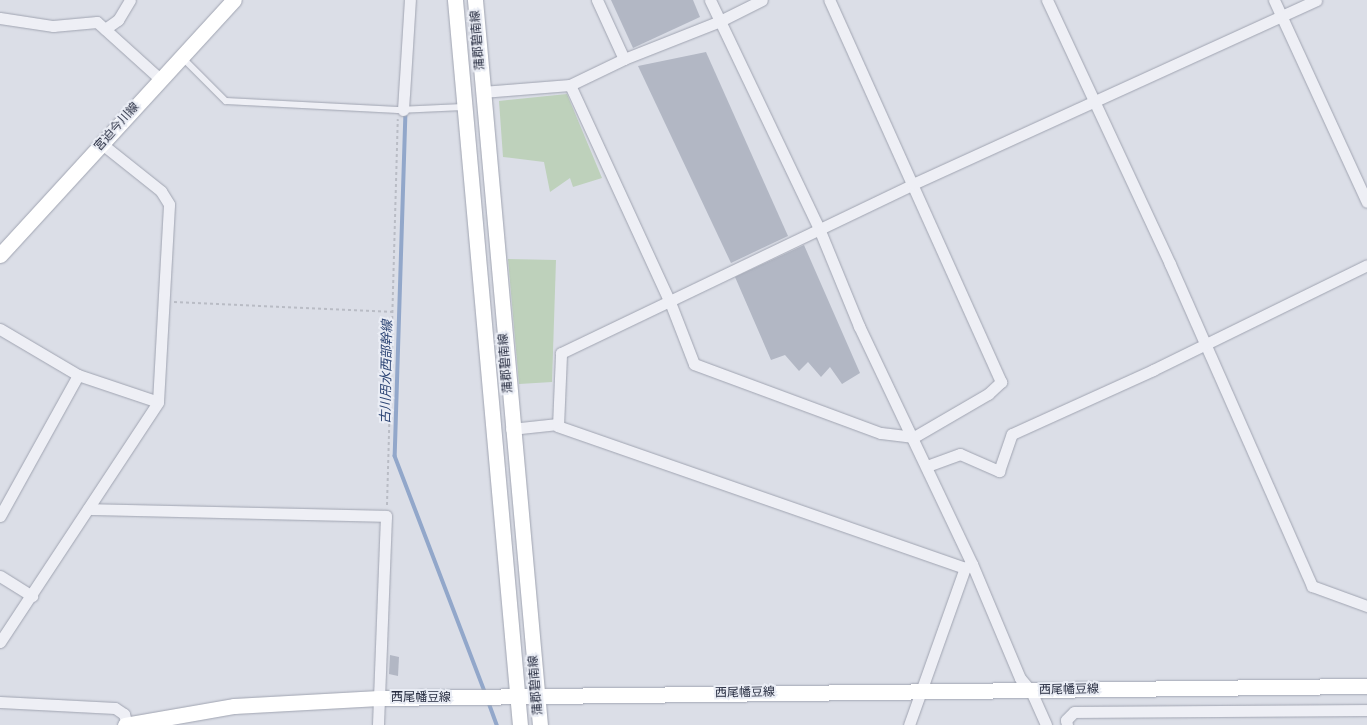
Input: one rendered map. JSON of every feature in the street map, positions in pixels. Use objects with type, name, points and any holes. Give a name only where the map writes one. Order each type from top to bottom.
[{"type":"main road","name":"宮迫今川線","points":[[0,256],[160,79],[234,0]]},
{"type":"main road","name":"蒲郡碧南線","points":[[455,0],[465,107],[511,698],[520,725]]},
{"type":"main road","name":"蒲郡碧南線","points":[[475,0],[511,429],[540,725]]},
{"type":"main road","name":"西尾幡豆線","points":[[126,725],[234,706],[379,698],[481,699],[537,696],[921,690],[1031,691],[1367,686]]},
{"type":"street","points":[[105,29],[118,20],[130,0]]},
{"type":"street","points":[[401,110],[410,0]]},
{"type":"street","points":[[597,0],[624,59]]},
{"type":"street","points":[[710,0],[718,22],[820,231],[859,326],[914,437],[969,566],[1020,678],[1031,691],[1046,725]]},
{"type":"street","points":[[482,92],[570,84],[624,59],[718,22],[762,0]]},
{"type":"street","points":[[570,84],[670,302],[694,364],[881,433],[914,437],[988,394],[1001,382],[939,249],[913,184],[829,0]]},
{"type":"street","points":[[1047,0],[1205,343],[1312,586],[1367,606]]},
{"type":"street","points":[[1274,0],[1367,202]]},
{"type":"street","points":[[558,424],[561,353],[820,231],[913,184],[1094,102],[1280,15],[1316,0]]},
{"type":"street","points":[[0,18],[53,26],[97,22],[160,79]]},
{"type":"street","points":[[0,642],[32,596],[158,402],[168,204],[161,190],[102,144]]},
{"type":"street","points":[[927,466],[960,454],[999,471],[1012,434],[1367,265]]},
{"type":"street","points":[[0,329],[78,375],[158,402]]},
{"type":"street","points":[[0,516],[78,375]]},
{"type":"street","points":[[511,429],[558,424],[689,473],[969,566]]},
{"type":"street","points":[[88,509],[386,516],[378,725]]},
{"type":"street","points":[[909,725],[969,566]]},
{"type":"street","points":[[0,576],[32,596]]},
{"type":"street","points":[[0,702],[115,708],[124,714],[126,725]]},
{"type":"street","points":[[1067,725],[1066,720],[1074,712],[1367,710]]},
{"type":"lane","points":[[182,57],[226,101],[401,110],[465,107]]},
{"type":"path","points":[[386,516],[401,110]]},
{"type":"path","points":[[164,301],[394,312]]},
{"type":"green space","points":[[567,94],[602,178],[573,187],[570,178],[550,192],[544,162],[503,157],[499,101]]},
{"type":"green space","points":[[508,259],[556,260],[552,382],[519,384]]},
{"type":"building","points":[[611,0],[693,0],[700,17],[633,48]]},
{"type":"building","points":[[706,52],[788,236],[731,263],[638,66]]},
{"type":"building","points":[[804,245],[860,373],[842,384],[830,367],[821,377],[808,362],[799,371],[785,355],[771,360],[735,277]]},
{"type":"building","points":[[390,655],[399,657],[398,676],[389,674]]},
{"type":"waterway","name":"古川用水西部幹線","points":[[406,111],[395,456],[485,692]]},
{"type":"waterway","name":"古川用水西部幹線","points":[[488,700],[497,725]]}]
